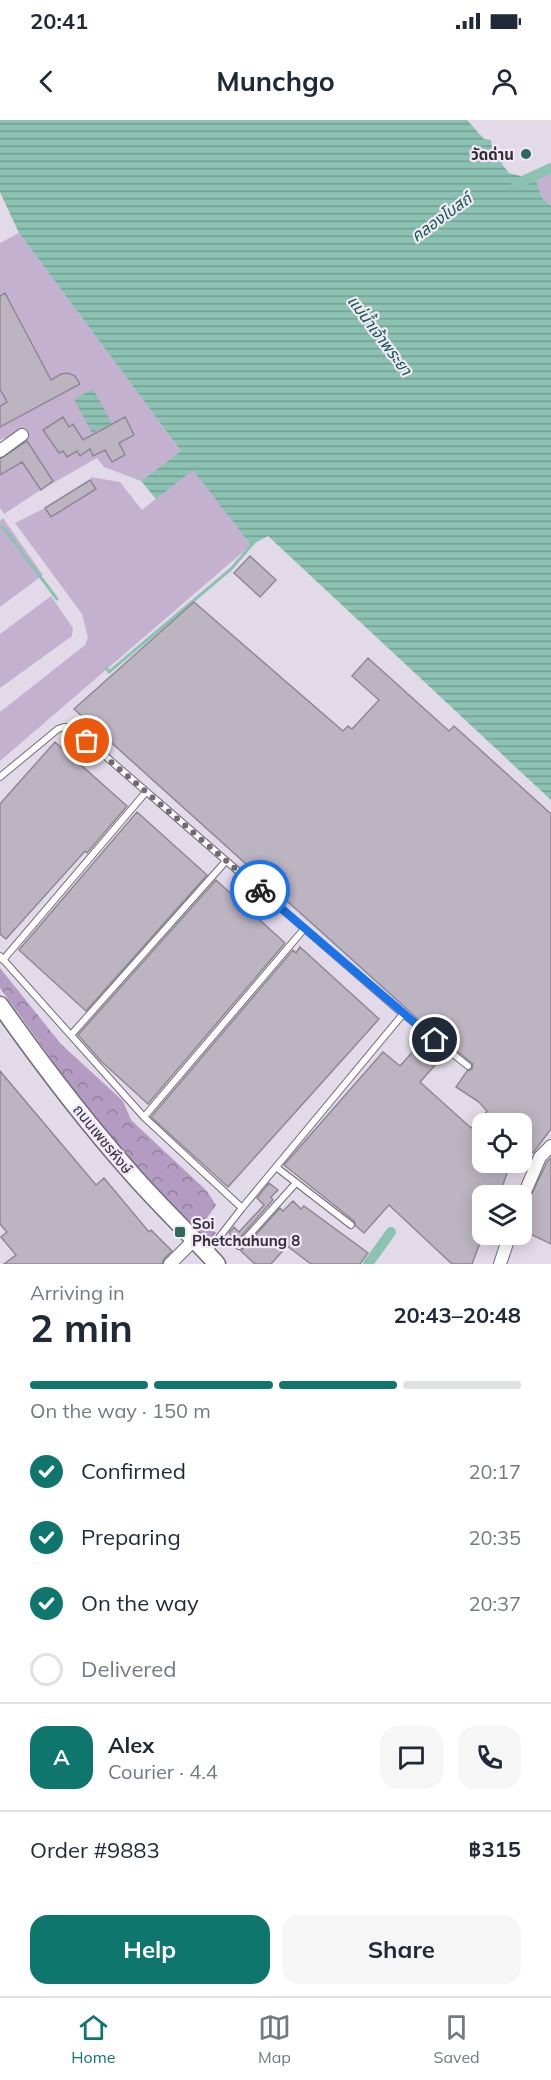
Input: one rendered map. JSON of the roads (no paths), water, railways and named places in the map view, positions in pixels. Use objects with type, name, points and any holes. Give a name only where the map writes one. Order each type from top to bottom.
[{"type":"main road","name":"ถนนเพชรหึงษ์","points":[[0,1005],[62,1089],[114,1152],[212,1259]]},
{"type":"street","points":[[0,451],[22,435]]},
{"type":"street","points":[[527,1185],[535,1165],[550,1147]]},
{"type":"street","points":[[170,1264],[194,1240]]},
{"type":"street","points":[[500,1264],[506,1245]]},
{"type":"lane","points":[[0,777],[58,729],[72,728],[403,1014],[468,1066]]},
{"type":"lane","points":[[147,792],[2,958],[144,1117],[242,1208]]},
{"type":"lane","points":[[71,1035],[226,861]]},
{"type":"lane","points":[[144,1117],[304,929]]},
{"type":"lane","points":[[212,1259],[242,1208],[403,1014]]},
{"type":"lane","points":[[276,1167],[351,1225]]},
{"type":"lane","points":[[238,1245],[296,1183]]},
{"type":"water","name":"แม่น้ำเจ้าพระยา","points":[[0,120],[467,120],[484,139],[491,140],[492,147],[497,148],[504,160],[502,164],[509,173],[536,180],[542,198],[551,206],[551,800],[268,536],[251,545],[193,470],[156,499],[141,481],[181,451],[19,233],[0,192]]},
{"type":"water","points":[[93,389],[112,423],[92,433],[74,399]]},
{"type":"waterway","name":"คลองโบสถ์","points":[[516,184],[551,168]]},
{"type":"waterway","points":[[0,528],[3,527],[57,599]]},
{"type":"waterway","points":[[106,668],[109,672],[231,569],[255,541]]},
{"type":"waterway","points":[[368,1264],[391,1232]]},
{"type":"place","name":"วัดด่าน","points":[[526,154]]},
{"type":"place","name":"Soi Phetchahung 8","points":[[180,1232]]}]
